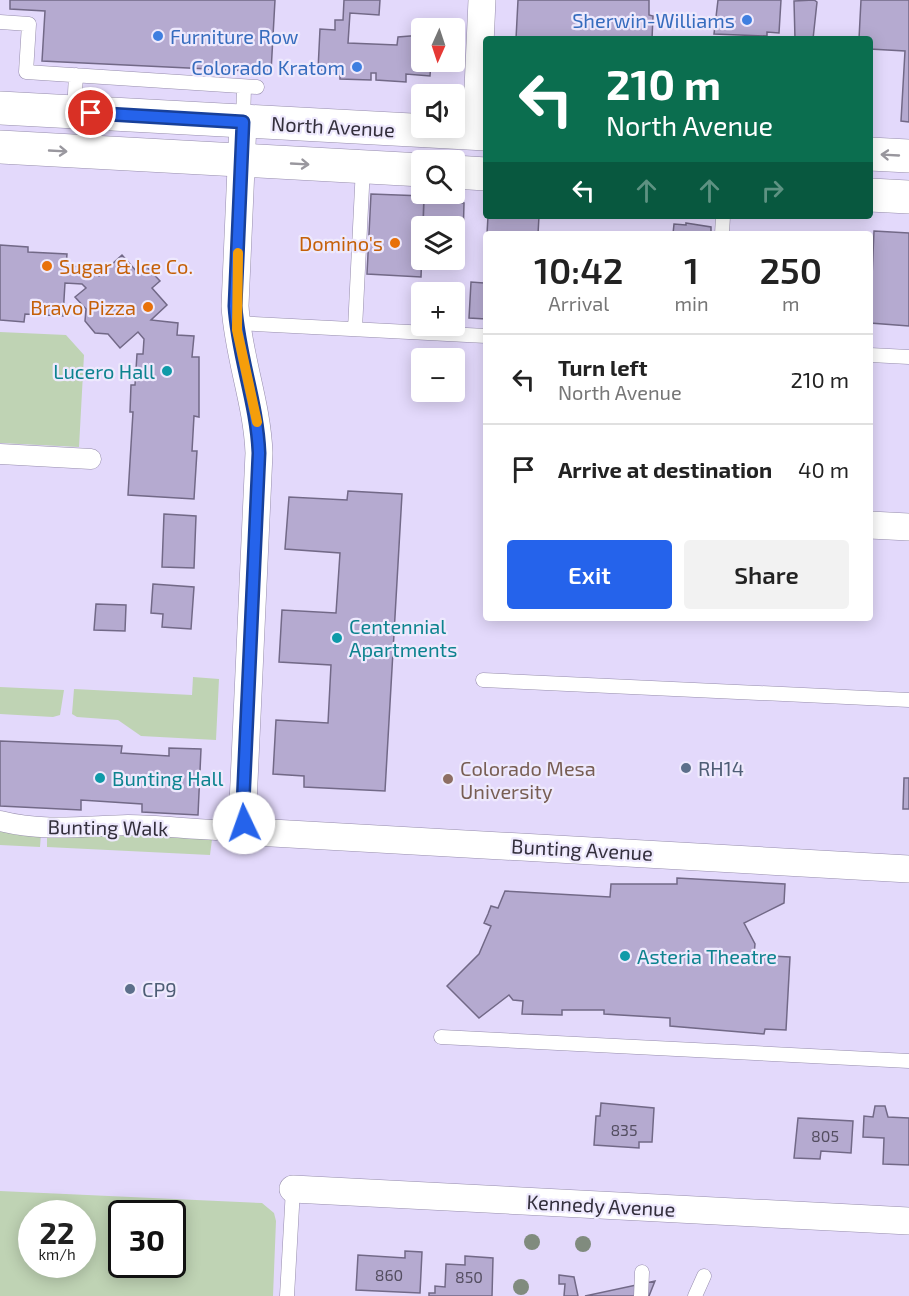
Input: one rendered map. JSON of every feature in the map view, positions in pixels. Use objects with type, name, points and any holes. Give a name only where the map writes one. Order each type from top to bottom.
[{"type":"main road","name":"North Avenue","points":[[0,108],[481,134]]},
{"type":"main road","name":"North Avenue","points":[[0,147],[411,169]]},
{"type":"main road","points":[[873,154],[909,156]]},
{"type":"main road","points":[[465,173],[483,174]]},
{"type":"main road","points":[[873,178],[909,179]]},
{"type":"main road","points":[[873,195],[909,197]]},
{"type":"street","points":[[481,134],[482,0]]},
{"type":"street","points":[[236,323],[243,122]]},
{"type":"street","name":"Bunting Avenue","points":[[236,323],[258,428],[258,491],[243,804],[244,823],[248,830],[909,869]]},
{"type":"street","points":[[0,454],[91,459]]},
{"type":"street","points":[[873,525],[909,527]]},
{"type":"street","name":"Bunting Walk","points":[[0,821],[19,826],[76,829],[132,825],[216,830]]},
{"type":"street","name":"Kennedy Avenue","points":[[293,1189],[909,1221]]},
{"type":"lane","points":[[0,22],[28,24],[26,72],[251,87],[243,122]]},
{"type":"lane","points":[[74,112],[76,75]]},
{"type":"lane","points":[[355,329],[363,167]]},
{"type":"lane","points":[[236,323],[483,336]]},
{"type":"lane","points":[[873,355],[909,357]]},
{"type":"lane","points":[[483,680],[909,700]]},
{"type":"lane","points":[[441,1037],[909,1061]]},
{"type":"lane","points":[[286,1296],[293,1189]]},
{"type":"lane","points":[[641,1296],[642,1272]]},
{"type":"lane","points":[[694,1296],[704,1276]]},
{"type":"green space","points":[[0,332],[66,335],[84,355],[79,447],[0,443]]},
{"type":"green space","points":[[193,677],[219,679],[216,740],[141,736],[118,720],[77,717],[72,714],[74,689],[192,695]]},
{"type":"green space","points":[[0,687],[64,690],[60,715],[53,717],[0,714]]},
{"type":"green space","points":[[0,828],[41,834],[40,847],[0,845]]},
{"type":"green space","points":[[125,831],[212,839],[210,855],[47,847],[47,835]]},
{"type":"green space","points":[[0,1191],[262,1203],[274,1213],[276,1221],[273,1296],[0,1296]]},
{"type":"building","name":"Furniture Row","points":[[10,0],[275,0],[271,72],[42,61],[45,11],[10,9]]},
{"type":"building","points":[[344,0],[380,0],[379,15],[350,13],[348,43],[397,45],[398,37],[411,36],[411,72],[430,72],[430,76],[406,74],[406,82],[376,80],[376,73],[371,73],[371,80],[340,79],[340,71],[318,70],[320,29],[335,30],[335,20],[343,20]]},
{"type":"building","points":[[518,0],[649,0],[649,15],[653,16],[652,36],[516,36]]},
{"type":"building","name":"Sherwin-Williams","points":[[718,0],[781,0],[779,33],[767,32],[767,36],[714,34]]},
{"type":"building","points":[[814,0],[817,2],[813,36],[795,36],[794,1]]},
{"type":"building","points":[[861,0],[909,0],[909,122],[901,121],[905,51],[873,49],[873,36],[859,36]]},
{"type":"building","name":"Domino's","points":[[371,194],[411,196],[411,204],[424,204],[423,216],[411,216],[411,270],[421,270],[421,277],[367,274]]},
{"type":"building","points":[[424,204],[464,204],[464,216],[423,216]]},
{"type":"building","points":[[488,219],[539,219],[538,231],[487,231]]},
{"type":"building","points":[[686,223],[711,227],[711,231],[673,231],[674,224],[686,225]]},
{"type":"building","points":[[874,231],[909,233],[909,326],[873,323]]},
{"type":"building","name":"Lucero Hall","points":[[0,245],[28,247],[28,252],[67,254],[66,266],[91,267],[99,276],[122,255],[138,273],[146,266],[160,281],[152,288],[167,305],[151,320],[178,323],[177,335],[194,336],[192,357],[199,357],[199,417],[194,416],[192,451],[197,451],[194,499],[128,495],[133,412],[130,412],[131,385],[135,385],[137,354],[143,354],[144,339],[138,332],[120,348],[108,334],[95,333],[85,321],[86,309],[75,297],[86,288],[82,284],[65,283],[63,316],[25,314],[24,322],[0,320]]},
{"type":"building","points":[[471,282],[483,283],[483,319],[469,318]]},
{"type":"building","name":"Centennial Apartments","points":[[348,491],[402,494],[385,791],[304,787],[304,776],[273,774],[276,720],[328,723],[331,665],[279,662],[282,610],[336,613],[340,553],[285,549],[289,497],[347,500]]},
{"type":"building","points":[[164,514],[196,516],[194,568],[162,567]]},
{"type":"building","points":[[153,584],[194,587],[191,629],[162,627],[163,614],[151,613]]},
{"type":"building","points":[[96,604],[126,605],[125,631],[94,630]]},
{"type":"building","name":"Bunting Hall","points":[[0,741],[122,746],[121,753],[169,756],[169,748],[201,749],[198,815],[142,812],[142,804],[81,800],[81,810],[0,806]]},
{"type":"building","points":[[904,778],[909,778],[909,809],[903,809]]},
{"type":"building","name":"Asteria Theatre","points":[[677,878],[785,884],[784,903],[744,923],[755,944],[754,955],[790,957],[786,1030],[765,1029],[764,1034],[670,1026],[670,1018],[604,1014],[604,1010],[562,1010],[562,1015],[522,1014],[523,1001],[513,1000],[509,995],[479,1018],[447,986],[479,954],[491,926],[484,923],[491,906],[498,908],[505,891],[610,897],[611,884],[677,884]]},
{"type":"building","points":[[601,1103],[654,1108],[652,1142],[639,1142],[639,1148],[594,1145],[596,1116],[600,1116]]},
{"type":"building","points":[[875,1106],[885,1106],[888,1117],[909,1118],[909,1165],[883,1164],[884,1138],[863,1137],[864,1116],[873,1117]]},
{"type":"building","points":[[798,1118],[853,1121],[851,1153],[821,1151],[820,1159],[794,1158]]},
{"type":"building","points":[[405,1251],[422,1252],[420,1293],[356,1290],[358,1255],[405,1258]]},
{"type":"building","points":[[465,1256],[493,1258],[492,1296],[429,1296],[429,1293],[435,1293],[435,1286],[445,1287],[446,1264],[465,1265]]},
{"type":"building","points":[[559,1275],[574,1277],[578,1296],[564,1296],[565,1284],[559,1284]]},
{"type":"building","points":[[655,1281],[649,1296],[585,1296]]},
{"type":"slow traffic","points":[[238,253],[235,306],[237,330],[257,422]]},
{"type":"place","name":"Sherwin-Williams","points":[[747,20]]},
{"type":"place","name":"Furniture Row","points":[[158,36]]},
{"type":"place","name":"Colorado Kratom","points":[[357,67]]},
{"type":"place","name":"Domino's","points":[[395,243]]},
{"type":"place","name":"Sugar & Ice Co.","points":[[47,266]]},
{"type":"place","name":"Bravo Pizza","points":[[148,307]]},
{"type":"place","name":"Lucero Hall","points":[[167,371]]},
{"type":"place","name":"Centennial Apartments","points":[[337,638]]},
{"type":"place","name":"RH14","points":[[686,768]]},
{"type":"place","name":"Bunting Hall","points":[[100,778]]},
{"type":"place","name":"Colorado Mesa University","points":[[448,779]]},
{"type":"place","name":"Asteria Theatre","points":[[625,956]]},
{"type":"place","name":"CP9","points":[[130,989]]},
{"type":"route","points":[[91,113],[243,122],[235,306],[237,330],[255,405],[259,453],[244,823]]}]
